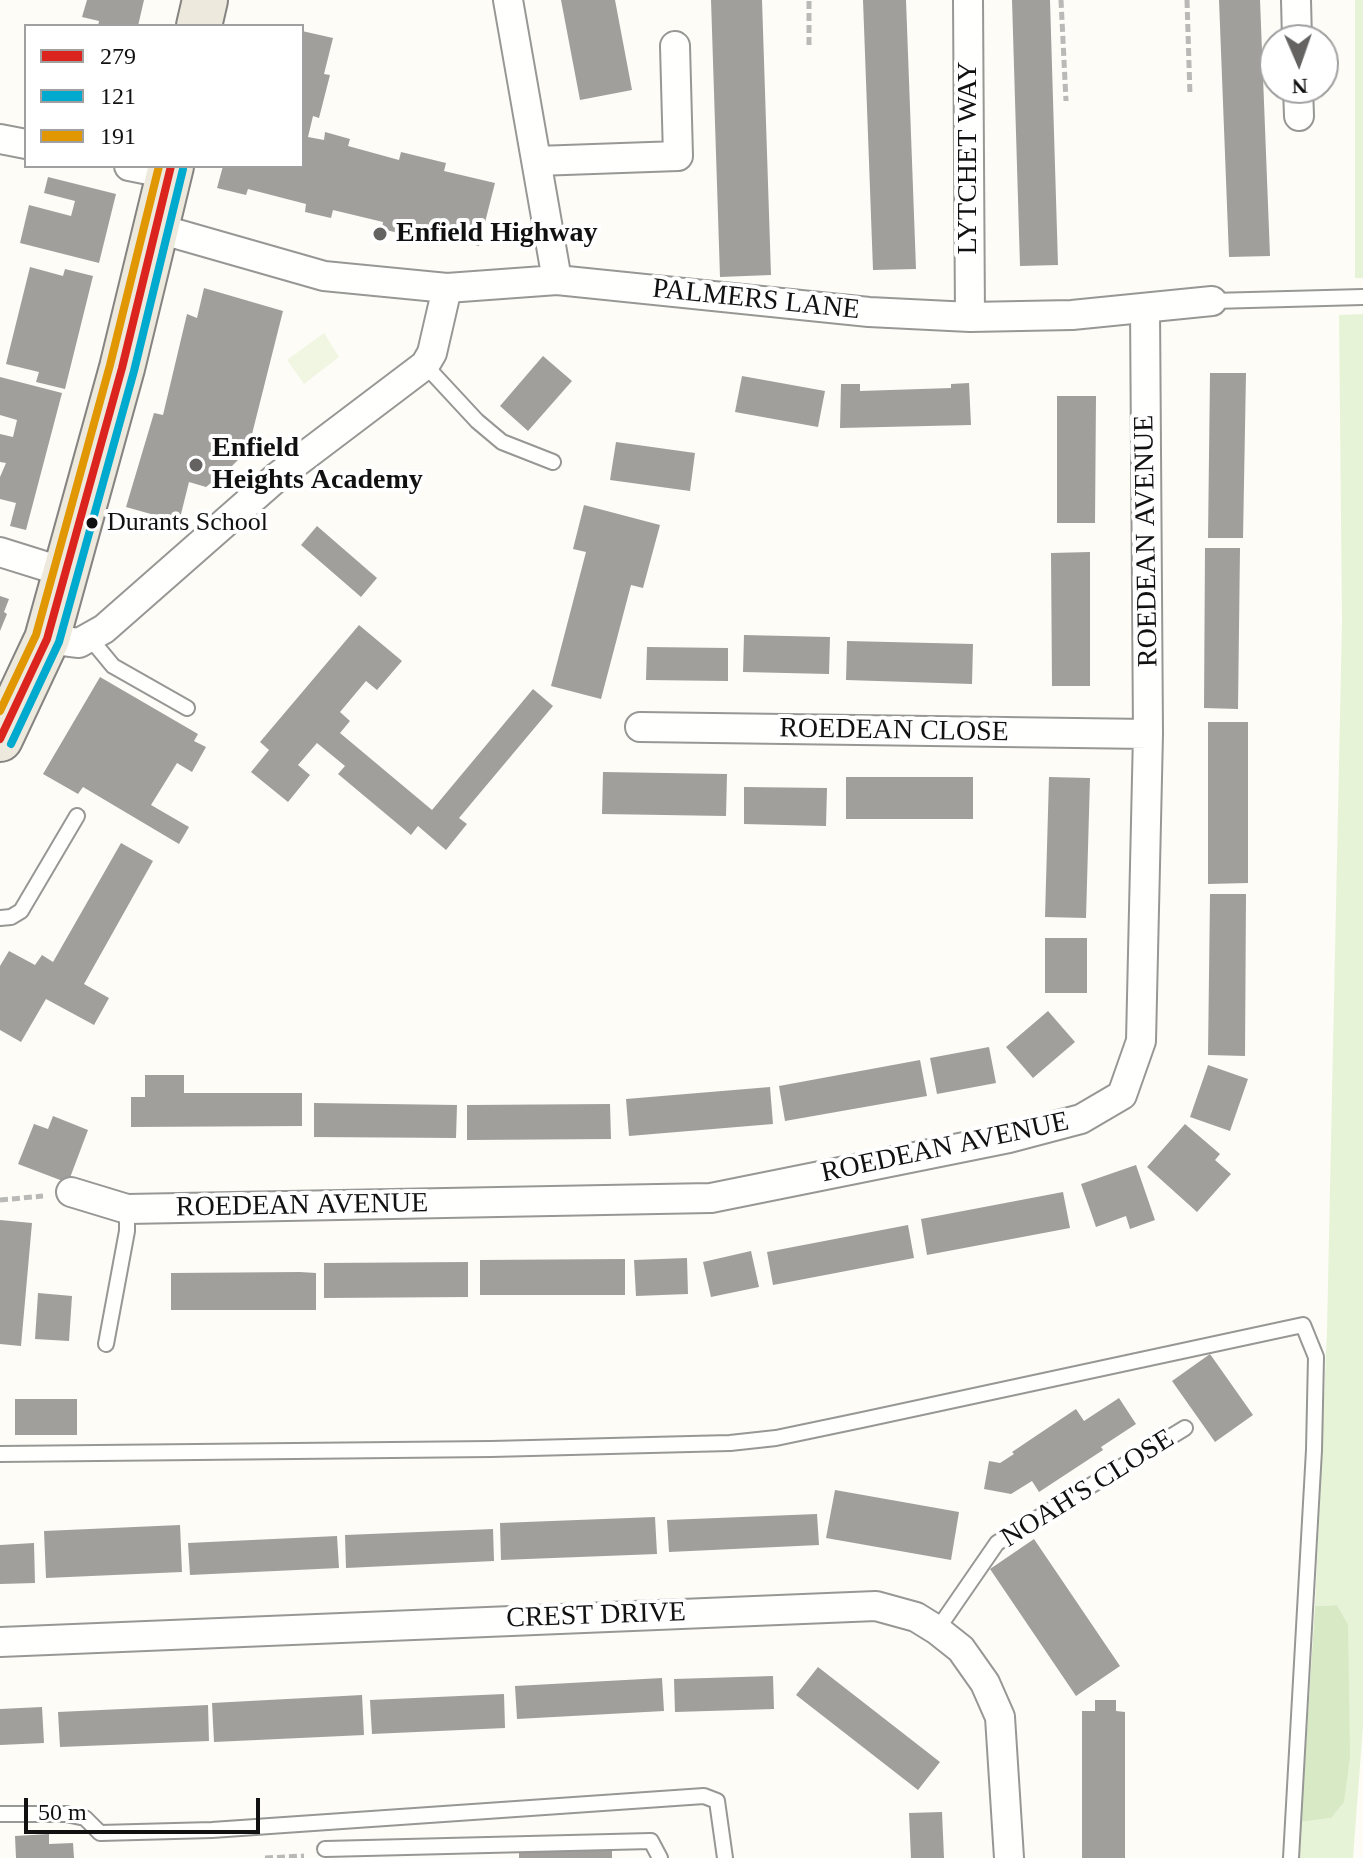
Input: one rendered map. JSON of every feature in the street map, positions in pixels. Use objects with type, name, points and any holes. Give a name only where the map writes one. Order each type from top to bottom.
[{"type":"main road","points":[[199,24],[205,0]]},
{"type":"main road","points":[[0,739],[68,638],[67,573],[156,228],[156,169]]},
{"type":"street","points":[[508,0],[557,280]]},
{"type":"street","name":"LYTCHET WAY","points":[[968,0],[970,317]]},
{"type":"street","points":[[1296,0],[1297,24]]},
{"type":"street","points":[[537,161],[678,156],[675,46]]},
{"type":"street","points":[[1299,104],[1299,116]]},
{"type":"street","points":[[0,139],[24,144]]},
{"type":"street","name":"PALMERS LANE","points":[[156,228],[324,276],[447,288],[557,280],[869,312],[970,317],[1072,315],[1212,301]]},
{"type":"street","points":[[68,638],[104,629],[277,477],[425,365],[432,353],[447,288]]},
{"type":"street","name":"ROEDEAN AVENUE","points":[[71,1192],[127,1209],[711,1198],[1009,1138],[1081,1119],[1122,1095],[1141,1041],[1148,734],[1145,308]]},
{"type":"street","points":[[0,552],[67,573]]},
{"type":"street","name":"ROEDEAN CLOSE","points":[[640,727],[1148,734]]},
{"type":"street","name":"CREST DRIVE","points":[[0,1642],[876,1606],[899,1611],[937,1630],[961,1649],[975,1666],[1000,1717],[1009,1858]]},
{"type":"lane","name":"PALMERS LANE","points":[[1212,301],[1362,297]]},
{"type":"lane","points":[[425,365],[477,421],[502,442],[553,462]]},
{"type":"lane","points":[[68,638],[187,708]]},
{"type":"lane","points":[[0,918],[11,917],[21,911],[77,816]]},
{"type":"lane","points":[[106,1344],[127,1231],[127,1209]]},
{"type":"lane","points":[[0,1454],[730,1443],[776,1438],[1303,1325],[1316,1357],[1314,1450],[1291,1858]]},
{"type":"lane","name":"NOAH'S CLOSE","points":[[937,1630],[997,1543],[1185,1428]]},
{"type":"lane","points":[[0,1814],[66,1814],[85,1818],[100,1833],[212,1830],[704,1796],[717,1801],[725,1858]]},
{"type":"lane","points":[[325,1849],[651,1841],[660,1858]]},
{"type":"path","points":[[809,0],[809,45]]},
{"type":"path","points":[[1061,0],[1066,101]]},
{"type":"path","points":[[1187,0],[1190,96]]},
{"type":"path","points":[[0,1200],[71,1192]]},
{"type":"path","points":[[268,1858],[312,1855],[325,1849]]},
{"type":"green space","points":[[1355,0],[1363,0],[1363,278],[1355,278]]},
{"type":"green space","points":[[1363,314],[1363,1726],[1353,1858],[1298,1858],[1301,1822],[1331,1818],[1347,1661],[1348,1624],[1337,1605],[1315,1606],[1327,1330],[1342,621],[1339,315]]},
{"type":"green space","points":[[324,333],[339,357],[304,384],[287,360]]},
{"type":"green space","points":[[1337,1605],[1348,1624],[1350,1757],[1344,1802],[1331,1818],[1301,1822],[1315,1606]]},
{"type":"building","points":[[87,0],[144,0],[138,24],[98,24],[99,21],[82,17]]},
{"type":"building","points":[[561,0],[615,0],[632,90],[580,100]]},
{"type":"building","points":[[711,0],[762,0],[771,275],[720,277]]},
{"type":"building","points":[[863,0],[906,0],[916,269],[873,270]]},
{"type":"building","points":[[1012,0],[1050,0],[1058,265],[1020,266]]},
{"type":"building","points":[[1219,0],[1260,0],[1259,104],[1264,104],[1270,256],[1229,257]]},
{"type":"building","points":[[304,31],[333,38],[324,74],[330,75],[319,118],[313,116],[308,137],[324,140],[325,132],[350,139],[348,146],[399,160],[401,152],[446,163],[444,171],[495,183],[479,246],[428,233],[427,240],[382,229],[383,222],[333,210],[331,218],[305,212],[306,204],[248,189],[246,195],[217,188],[222,168],[304,168]]},
{"type":"building","points":[[48,177],[116,194],[99,263],[20,243],[29,205],[71,216],[75,201],[44,193]]},
{"type":"building","points":[[30,267],[63,276],[65,269],[93,276],[65,389],[36,382],[39,372],[6,364]]},
{"type":"building","name":"Enfield Heights Academy","points":[[204,288],[283,311],[248,450],[206,487],[189,482],[179,522],[126,507],[154,413],[163,415],[187,314],[197,318]]},
{"type":"building","points":[[543,356],[572,381],[528,431],[500,406]]},
{"type":"building","points":[[1210,373],[1246,373],[1243,538],[1208,538]]},
{"type":"building","points":[[742,376],[825,391],[818,427],[735,412]]},
{"type":"building","points":[[0,377],[62,393],[26,530],[10,526],[16,503],[0,499],[0,477],[6,463],[0,462],[0,434],[13,437],[17,420],[0,415]]},
{"type":"building","points":[[969,383],[971,425],[840,428],[841,384],[860,384],[860,391],[951,388],[951,384]]},
{"type":"building","points":[[1057,396],[1096,396],[1095,523],[1057,523]]},
{"type":"building","points":[[616,442],[695,453],[690,491],[610,480]]},
{"type":"building","points":[[584,505],[660,525],[643,588],[631,585],[601,699],[551,686],[586,552],[573,549]]},
{"type":"building","points":[[317,526],[377,578],[361,597],[301,545]]},
{"type":"building","points":[[1205,548],[1240,548],[1238,709],[1204,708]]},
{"type":"building","points":[[1090,552],[1090,686],[1052,686],[1051,553]]},
{"type":"building","points":[[0,596],[9,599],[0,631]]},
{"type":"building","points":[[359,625],[402,661],[377,690],[366,681],[340,712],[350,721],[340,733],[432,810],[533,689],[553,706],[459,818],[467,824],[446,850],[418,826],[411,835],[338,774],[345,766],[317,743],[298,765],[310,775],[288,802],[251,772],[269,750],[260,742]]},
{"type":"building","points":[[744,635],[830,637],[829,674],[743,672]]},
{"type":"building","points":[[847,641],[973,644],[972,684],[846,680]]},
{"type":"building","points":[[647,647],[728,648],[728,681],[646,680]]},
{"type":"building","points":[[100,677],[198,734],[194,741],[206,747],[192,772],[177,763],[151,805],[189,827],[179,844],[83,787],[78,794],[43,774]]},
{"type":"building","points":[[1208,722],[1248,722],[1248,883],[1208,884]]},
{"type":"building","points":[[603,772],[727,774],[726,816],[602,814]]},
{"type":"building","points":[[846,777],[973,777],[973,819],[846,819]]},
{"type":"building","points":[[1049,777],[1090,778],[1086,918],[1045,917]]},
{"type":"building","points":[[744,787],[827,788],[826,826],[744,824]]},
{"type":"building","points":[[121,843],[153,861],[84,984],[109,998],[94,1025],[46,999],[21,1042],[0,1030],[0,966],[9,951],[35,965],[42,955],[53,962]]},
{"type":"building","points":[[1210,894],[1246,894],[1245,1056],[1208,1055]]},
{"type":"building","points":[[1045,938],[1087,938],[1087,993],[1045,993]]},
{"type":"building","points":[[1048,1011],[1075,1042],[1033,1078],[1006,1047]]},
{"type":"building","points":[[989,1047],[996,1083],[937,1094],[930,1058]]},
{"type":"building","points":[[920,1060],[927,1096],[785,1121],[779,1086]]},
{"type":"building","points":[[1208,1065],[1248,1079],[1230,1131],[1190,1117]]},
{"type":"building","points":[[145,1075],[184,1075],[184,1093],[302,1093],[302,1126],[131,1127],[131,1097],[145,1097]]},
{"type":"building","points":[[770,1087],[773,1124],[629,1136],[626,1099]]},
{"type":"building","points":[[314,1103],[457,1105],[456,1138],[314,1137]]},
{"type":"building","points":[[610,1104],[611,1139],[467,1140],[467,1105]]},
{"type":"building","points":[[53,1116],[88,1130],[68,1183],[18,1164],[34,1124],[48,1129]]},
{"type":"building","points":[[1185,1124],[1220,1154],[1215,1160],[1231,1174],[1197,1212],[1147,1167]]},
{"type":"building","points":[[1136,1165],[1155,1220],[1130,1229],[1126,1216],[1096,1227],[1081,1184]]},
{"type":"building","points":[[1063,1192],[1070,1228],[927,1255],[921,1219]]},
{"type":"building","points":[[0,1220],[32,1223],[21,1346],[0,1344]]},
{"type":"building","points":[[908,1225],[914,1258],[773,1285],[767,1252]]},
{"type":"building","points":[[751,1251],[759,1287],[711,1297],[703,1262]]},
{"type":"building","points":[[687,1258],[688,1294],[636,1296],[634,1260]]},
{"type":"building","points":[[625,1259],[625,1295],[480,1295],[480,1260]]},
{"type":"building","points":[[468,1262],[468,1297],[324,1298],[324,1263]]},
{"type":"building","points":[[171,1273],[316,1273],[316,1310],[171,1310]]},
{"type":"building","points":[[38,1293],[72,1296],[69,1341],[35,1339]]},
{"type":"building","points":[[1210,1354],[1253,1415],[1215,1442],[1172,1381]]},
{"type":"building","points":[[1119,1398],[1136,1424],[1101,1447],[1103,1450],[1039,1492],[1032,1481],[1011,1494],[984,1489],[989,1461],[1000,1463],[1076,1409],[1084,1421]]},
{"type":"building","points":[[15,1399],[77,1399],[77,1435],[15,1435]]},
{"type":"building","points":[[835,1490],[959,1512],[951,1560],[826,1538]]},
{"type":"building","points":[[817,1514],[819,1545],[669,1552],[667,1520]]},
{"type":"building","points":[[655,1517],[657,1554],[501,1560],[500,1523]]},
{"type":"building","points":[[180,1525],[182,1572],[46,1578],[44,1531]]},
{"type":"building","points":[[493,1529],[494,1561],[346,1568],[345,1535]]},
{"type":"building","points":[[337,1536],[339,1568],[190,1575],[188,1543]]},
{"type":"building","points":[[1034,1539],[1120,1666],[1076,1696],[990,1569]]},
{"type":"building","points":[[34,1543],[35,1583],[0,1584],[0,1545]]},
{"type":"building","points":[[818,1667],[940,1762],[918,1790],[796,1695]]},
{"type":"building","points":[[773,1676],[774,1709],[675,1712],[674,1679]]},
{"type":"building","points":[[662,1678],[664,1711],[517,1719],[515,1686]]},
{"type":"building","points":[[504,1694],[505,1728],[372,1734],[370,1700]]},
{"type":"building","points":[[362,1695],[364,1735],[214,1742],[212,1703]]},
{"type":"building","points":[[1095,1700],[1116,1700],[1116,1711],[1125,1712],[1125,1858],[1082,1858],[1082,1711],[1095,1711]]},
{"type":"building","points":[[208,1705],[209,1741],[60,1747],[58,1712]]},
{"type":"building","points":[[42,1707],[44,1743],[0,1745],[0,1709]]},
{"type":"building","points":[[942,1812],[944,1858],[911,1858],[909,1813]]},
{"type":"building","points":[[49,1834],[49,1844],[73,1843],[74,1858],[16,1858],[15,1836]]},
{"type":"building","points":[[612,1846],[612,1858],[519,1858],[519,1850]]},
{"type":"transit line","name":"191","points":[[0,711],[36,635],[110,365],[159,168]]},
{"type":"transit line","name":"279","points":[[0,739],[47,639],[122,368],[171,168]]},
{"type":"transit line","name":"121","points":[[11,744],[59,642],[134,371],[183,169]]},
{"type":"place","name":"Enfield Highway","points":[[380,234]]},
{"type":"place","name":"Enfield Heights Academy","points":[[196,465]]},
{"type":"place","name":"Durants School","points":[[92,523]]}]
